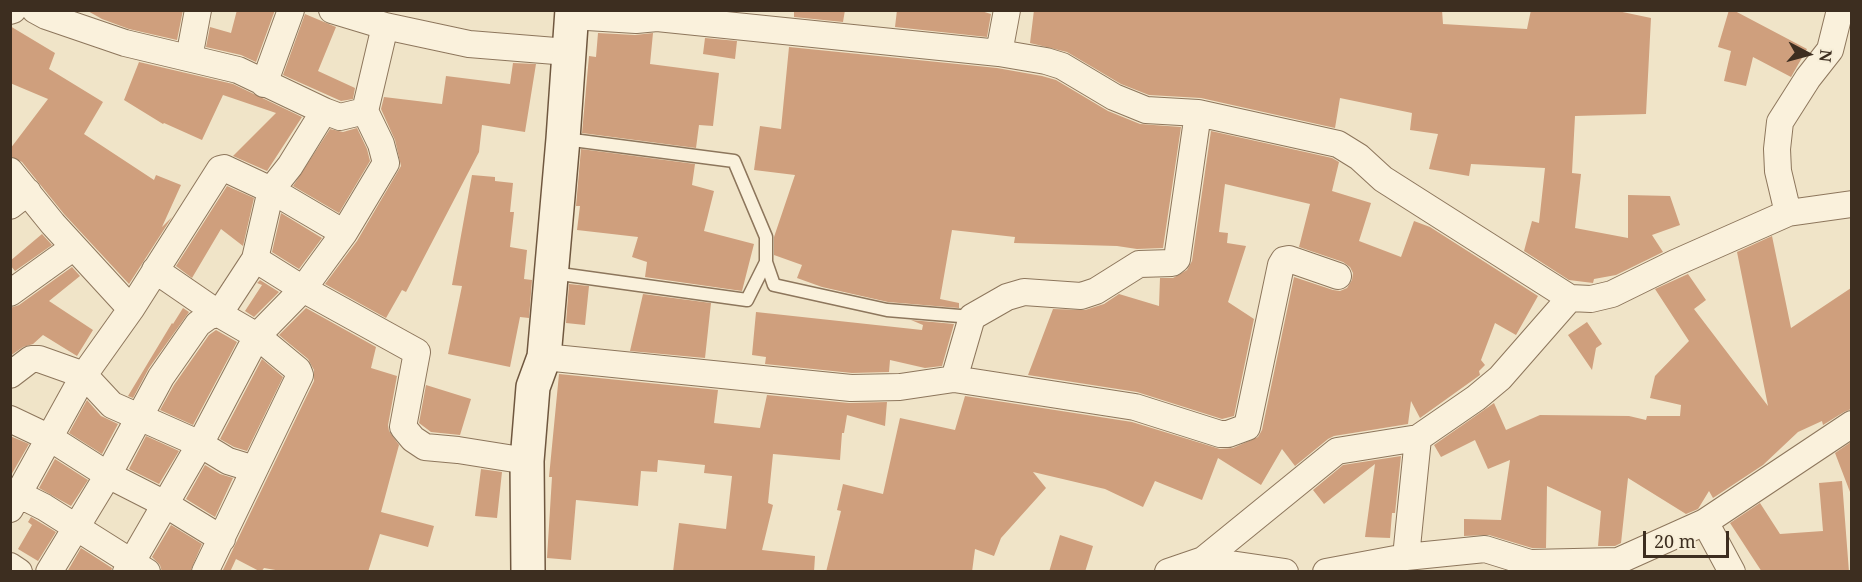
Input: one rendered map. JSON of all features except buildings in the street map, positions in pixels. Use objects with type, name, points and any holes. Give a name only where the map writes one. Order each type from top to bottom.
[{"type":"street","points":[[35,10],[46,16],[125,43],[238,70],[264,84],[340,117],[365,111]]},
{"type":"street","points":[[189,58],[198,10]]},
{"type":"street","points":[[264,84],[291,10]]},
{"type":"street","points":[[332,10],[385,26],[469,44],[568,52]]},
{"type":"street","points":[[999,53],[1007,10]]},
{"type":"street","points":[[1788,213],[1778,171],[1777,148],[1780,122],[1808,78],[1830,50],[1840,10]]},
{"type":"street","points":[[528,572],[527,461],[532,387],[544,357],[572,13],[636,20],[657,14],[999,53],[1046,61],[1062,66],[1114,97],[1146,110],[1198,113],[1338,144],[1359,157],[1383,179],[1570,298],[1591,299],[1612,294],[1675,262],[1788,213],[1851,204]]},
{"type":"street","points":[[13,501],[28,499],[77,527],[135,568],[165,504],[200,444],[257,336],[303,289],[344,233],[386,163],[381,144],[365,111],[385,26]]},
{"type":"street","points":[[50,572],[108,475],[161,377],[198,324],[209,316],[219,314],[255,259],[271,190],[290,165],[324,111]]},
{"type":"street","points":[[954,379],[972,317],[1016,294],[1024,292],[1081,296],[1096,291],[1138,264],[1172,263],[1177,259],[1198,113]]},
{"type":"street","points":[[13,501],[84,375],[131,309],[220,169],[224,168],[271,190],[344,233]]},
{"type":"street","points":[[10,171],[19,199],[74,247],[131,309]]},
{"type":"street","points":[[14,285],[74,247]]},
{"type":"street","points":[[544,357],[851,388],[900,387],[954,379],[1135,407],[1220,434],[1228,434],[1247,427],[1281,265],[1284,260],[1289,258],[1338,276]]},
{"type":"street","points":[[255,259],[303,289],[417,352],[403,427],[413,439],[425,447],[527,461]]},
{"type":"street","points":[[155,270],[219,314],[257,336],[298,370],[300,375],[205,572]]},
{"type":"street","points":[[1168,572],[1203,560],[1337,451],[1418,438],[1476,398],[1500,378],[1570,298]]},
{"type":"street","points":[[11,374],[31,359],[39,359],[84,375],[112,405],[200,444],[228,461],[254,469]]},
{"type":"street","points":[[10,418],[50,438],[108,475],[165,504],[222,539]]},
{"type":"street","points":[[1326,572],[1406,557],[1485,549],[1528,567],[1618,561],[1705,522],[1851,424]]},
{"type":"street","points":[[1406,557],[1418,438]]},
{"type":"street","points":[[1705,522],[1732,572]]},
{"type":"street","points":[[1203,560],[1285,572]]},
{"type":"street","points":[[10,566],[19,572]]},
{"type":"lane","points":[[563,139],[734,161],[766,237],[766,262],[774,285],[887,310],[972,317]]},
{"type":"lane","points":[[552,273],[747,300],[766,262]]}]
